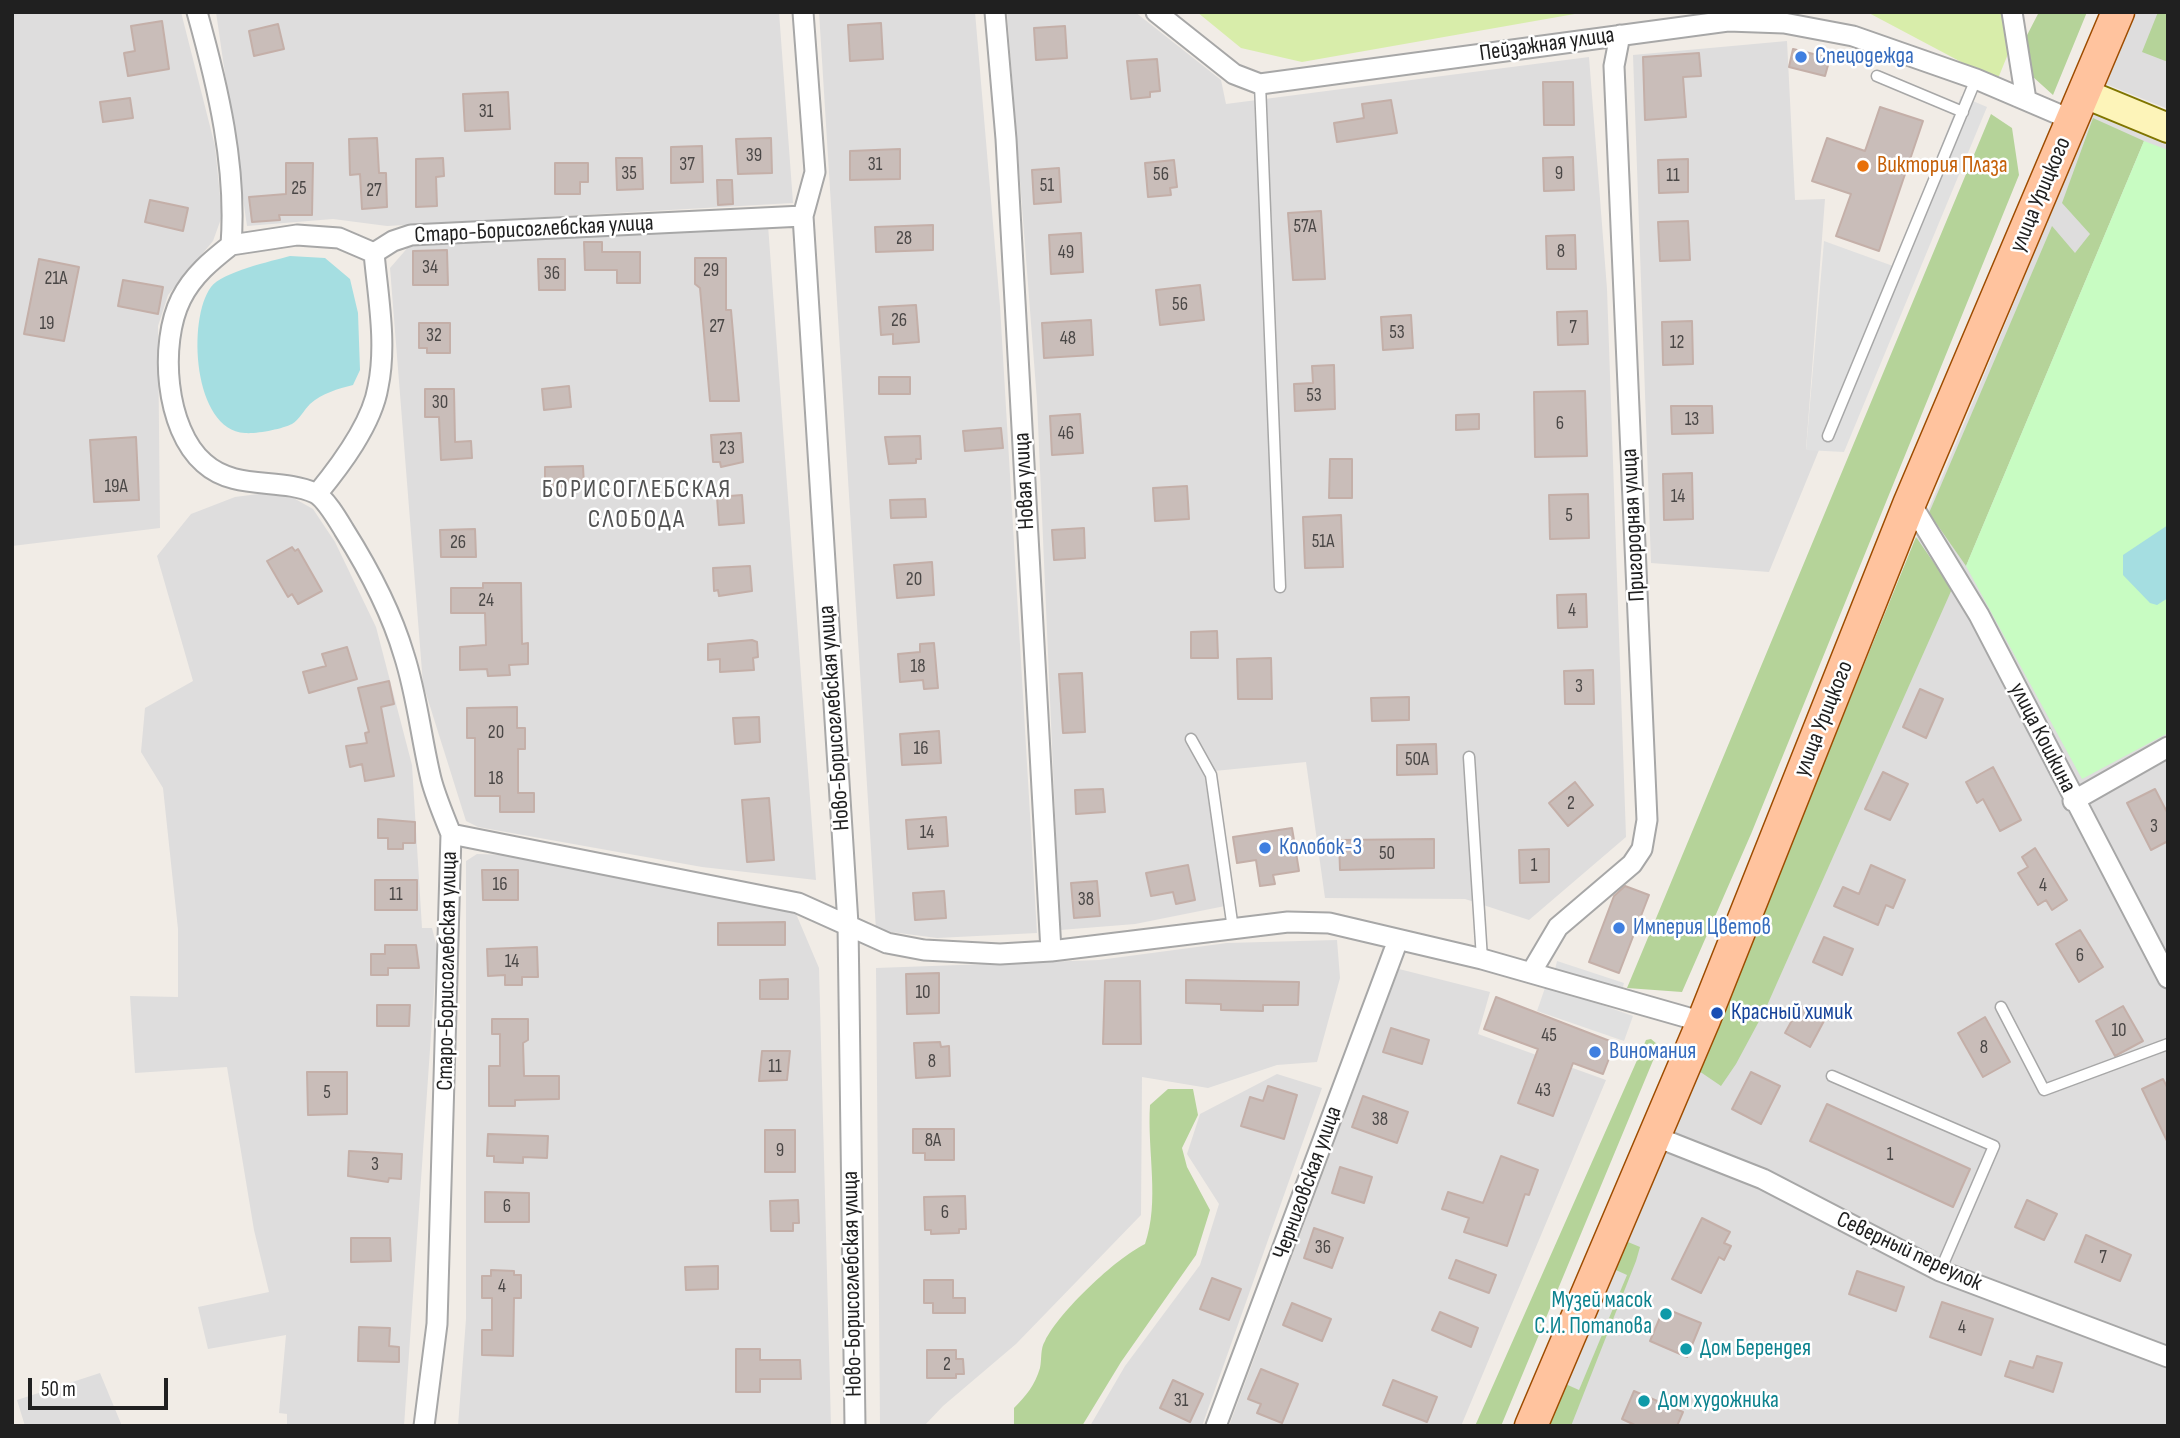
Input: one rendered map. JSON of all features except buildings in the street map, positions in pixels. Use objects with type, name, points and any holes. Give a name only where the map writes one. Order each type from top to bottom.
[{"type":"main road","name":"улица Урицкого","points":[[1531,1426],[1703,1022],[1910,502],[2118,12]]},
{"type":"main road","points":[[2078,107],[2168,128]]},
{"type":"street","name":"Ново-Борисоглебская улица","points":[[803,12],[815,172],[803,216],[848,924],[855,1426]]},
{"type":"street","name":"Новая улица","points":[[995,12],[1007,153],[1051,951]]},
{"type":"street","points":[[1156,12],[1234,74],[1260,83]]},
{"type":"street","points":[[2012,12],[2026,100]]},
{"type":"street","points":[[198,15],[226,136],[234,203],[232,245]]},
{"type":"street","name":"Пейзажная улица","points":[[1260,83],[1728,21],[1784,23],[1853,36],[1976,79],[2026,100],[2078,107]]},
{"type":"street","name":"Пригородная улица","points":[[1532,971],[1558,927],[1632,864],[1642,849],[1647,820],[1614,66],[1620,35]]},
{"type":"street","name":"Старо-Борисоглебская улица","points":[[374,253],[393,241],[411,235],[803,216]]},
{"type":"street","points":[[297,236],[339,238],[374,253],[382,345],[378,389],[341,465],[317,494],[270,482],[233,480],[205,464],[185,440],[174,413],[170,373],[171,328],[181,298],[203,267],[232,245],[297,236]]},
{"type":"street","name":"Старо-Борисоглебская улица","points":[[317,494],[344,529],[380,595],[404,653],[432,782],[451,834],[438,1324],[424,1426]]},
{"type":"street","name":"улица Кошкина","points":[[1910,502],[1979,615],[2073,801],[2168,978]]},
{"type":"street","points":[[2073,801],[2168,747]]},
{"type":"street","points":[[451,834],[799,903],[887,943],[924,950],[1000,954],[1051,951],[1288,922],[1329,923],[1532,971],[1703,1022]]},
{"type":"street","name":"Черниговская улица","points":[[1216,1426],[1398,940]]},
{"type":"street","name":"Северный переулок","points":[[1654,1136],[1763,1179],[1940,1271],[2168,1357]]},
{"type":"lane","points":[[1877,76],[1963,112]]},
{"type":"lane","points":[[1828,436],[1976,79]]},
{"type":"lane","points":[[1260,83],[1280,587]]},
{"type":"lane","points":[[1191,738],[1211,775],[1233,929]]},
{"type":"lane","points":[[1469,757],[1482,959]]},
{"type":"lane","points":[[2001,1007],[2044,1090],[2168,1044]]},
{"type":"lane","points":[[1832,1076],[1994,1146],[1940,1271]]},
{"type":"shaded area","points":[[12,12],[181,12],[215,146],[222,216],[213,241],[168,295],[158,326],[160,528],[12,546]]},
{"type":"shaded area","points":[[216,12],[779,12],[793,203],[387,226],[333,219],[247,226]]},
{"type":"shaded area","points":[[819,12],[975,12],[1000,306],[1037,933],[937,938],[876,930]]},
{"type":"shaded area","points":[[1007,12],[1135,12],[1221,80],[1226,104],[1589,57],[1607,289],[1626,837],[1529,920],[1465,899],[1325,898],[1306,762],[1204,772],[1225,906],[1135,924],[1060,930],[1037,401]]},
{"type":"shaded area","points":[[2135,12],[2168,12],[2168,109],[2106,84]]},
{"type":"shaded area","points":[[1787,41],[1795,200],[1825,199],[1806,449],[1819,450],[1769,572],[1651,563],[1633,55]]},
{"type":"shaded area","points":[[1961,96],[1987,107],[1844,452],[1806,450],[1824,241],[1893,266]]},
{"type":"shaded area","points":[[2096,104],[2168,134],[2168,1426],[1547,1426],[1698,1068]]},
{"type":"shaded area","points":[[768,225],[816,880],[702,867],[478,827],[466,821],[423,684],[390,268],[410,245]]},
{"type":"shaded area","points":[[281,491],[313,509],[335,542],[376,627],[412,765],[422,928],[432,928],[437,948],[404,1426],[287,1426],[287,1414],[279,1413],[286,1335],[208,1349],[198,1307],[269,1292],[254,1230],[227,1067],[135,1073],[130,996],[178,997],[178,929],[163,788],[141,752],[145,708],[193,681],[157,556],[191,514],[235,497]]},
{"type":"shaded area","points":[[477,854],[510,855],[794,909],[819,968],[831,1426],[458,1426],[466,1319],[466,861]]},
{"type":"shaded area","points":[[1337,940],[1340,978],[1317,1062],[1277,1065],[1208,1088],[1142,1077],[1141,1215],[1016,1344],[943,1406],[924,1426],[880,1426],[876,968],[1099,960],[1227,943]]},
{"type":"shaded area","points":[[1557,961],[1624,983],[1621,994],[1554,973]]},
{"type":"shaded area","points":[[1399,969],[1490,992],[1478,1034],[1606,1080],[1461,1426],[1229,1426]]},
{"type":"shaded area","points":[[1546,985],[1633,1016],[1624,1041],[1537,1011]]},
{"type":"shaded area","points":[[1277,1074],[1322,1088],[1202,1426],[1090,1426],[1125,1366],[1200,1265],[1219,1204],[1187,1154],[1200,1114]]},
{"type":"shaded area","points":[[1609,1267],[1627,1275],[1579,1390],[1561,1382]]},
{"type":"shaded area","points":[[100,1373],[122,1426],[25,1426],[17,1400]]},
{"type":"green space","points":[[1197,12],[1586,12],[1302,62],[1241,48]]},
{"type":"green space","points":[[1867,12],[2025,12],[1997,81]]},
{"type":"green space","points":[[2039,12],[2087,12],[2053,95],[2032,76],[2024,41]]},
{"type":"green space","points":[[2158,12],[2168,12],[2168,62],[2142,52]]},
{"type":"green space","points":[[1991,114],[2012,128],[2019,175],[1751,834],[1682,992],[1627,988]]},
{"type":"green space","points":[[2093,118],[2144,141],[1966,566],[1929,513],[2052,226],[2075,253],[2090,234],[2062,203]]},
{"type":"green space","points":[[2144,141],[2168,150],[2168,733],[2082,779],[1966,566]]},
{"type":"green space","points":[[1916,537],[1952,589],[1765,1010],[1721,1086],[1699,1071]]},
{"type":"green space","points":[[1651,1039],[1657,1044],[1657,1051],[1501,1426],[1475,1426],[1646,1040]]},
{"type":"green space","points":[[1168,1089],[1193,1089],[1198,1115],[1182,1148],[1187,1167],[1210,1210],[1196,1255],[1121,1362],[1082,1426],[1014,1426],[1014,1408],[1036,1380],[1043,1344],[1052,1329],[1089,1287],[1119,1261],[1145,1244],[1152,1211],[1150,1105]]},
{"type":"green space","points":[[1628,1242],[1640,1247],[1636,1261],[1571,1426],[1544,1426],[1613,1255]]},
{"type":"water","points":[[290,256],[325,258],[350,279],[358,313],[360,370],[353,385],[320,397],[292,424],[269,431],[245,433],[228,427],[214,413],[205,394],[198,346],[203,302],[211,287],[225,277]]},
{"type":"water","points":[[2168,525],[2168,598],[2157,605],[2150,603],[2123,575],[2123,555]]},
{"type":"place","name":"Спецодежда","points":[[1801,57]]},
{"type":"place","name":"Виктория Плаза","points":[[1863,166]]},
{"type":"place","name":"Колобок-3","points":[[1265,848]]},
{"type":"place","name":"Империя Цветов","points":[[1619,928]]},
{"type":"place","name":"Красный химик","points":[[1717,1013]]},
{"type":"place","name":"Виномания","points":[[1595,1052]]},
{"type":"place","name":"Музей масок С.И. Потапова","points":[[1666,1314]]},
{"type":"place","name":"Дом Берендея","points":[[1686,1349]]},
{"type":"place","name":"Дом художника","points":[[1644,1401]]},
{"type":"district","name":"БОРИСОГЛЕБСКАЯ СЛОБОДА","points":[[637,505]]}]
